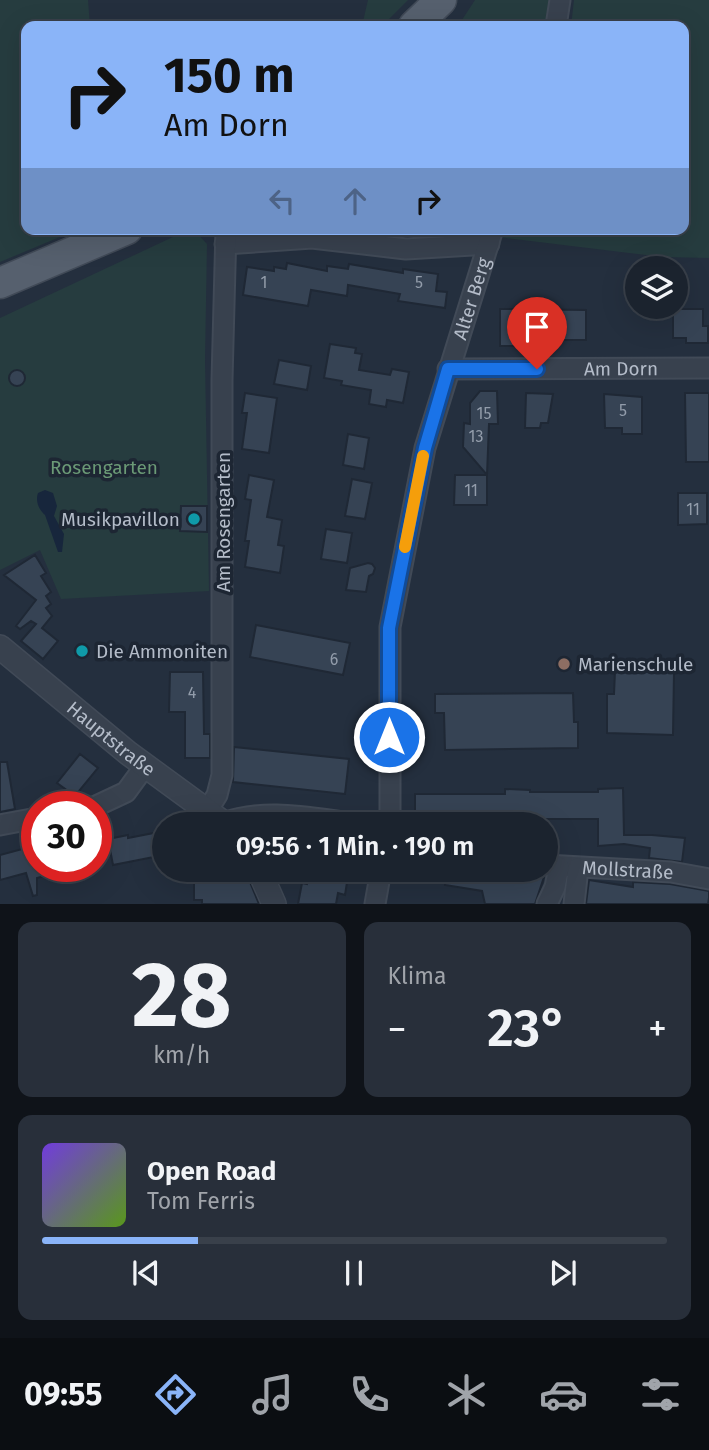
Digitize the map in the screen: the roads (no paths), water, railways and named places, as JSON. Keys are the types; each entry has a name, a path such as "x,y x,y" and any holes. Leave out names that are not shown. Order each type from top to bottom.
{"main road":[{"path":"419,21 441,0"},
{"path":"0,283 113,235"}],"street":[{"path":"557,21 560,0"},
{"path":"225,237 312,238 406,249 491,237"},
{"name":"Am Rosengarten","path":"218,812 217,794 222,775 222,380 225,237"},
{"name":"Alter Berg","path":"390,812 389,628 425,448 491,237"},
{"name":"Am Dorn","path":"448,369 709,368"},
{"name":"Hauptstraße","path":"0,647 145,765 209,812"},
{"path":"112,799 126,792 145,765"},
{"path":"0,825 21,821"},
{"path":"547,904 561,867"},
{"path":"561,867 573,904"},
{"name":"Mollstraße","path":"561,867 671,872 709,879"},
{"path":"264,882 274,904"},
{"path":"374,904 379,882"}],"water":[{"path":"45,490 53,493 57,506 54,516 64,534 62,552 58,552 45,515 38,505 38,493"}],"place":[{"name":"Musikpavillon","path":"194,519"},
{"name":"Die Ammoniten","path":"82,651"},
{"name":"Marienschule","path":"564,664"}],"park label":[{"name":"Rosengarten","path":"104,467"}]}
